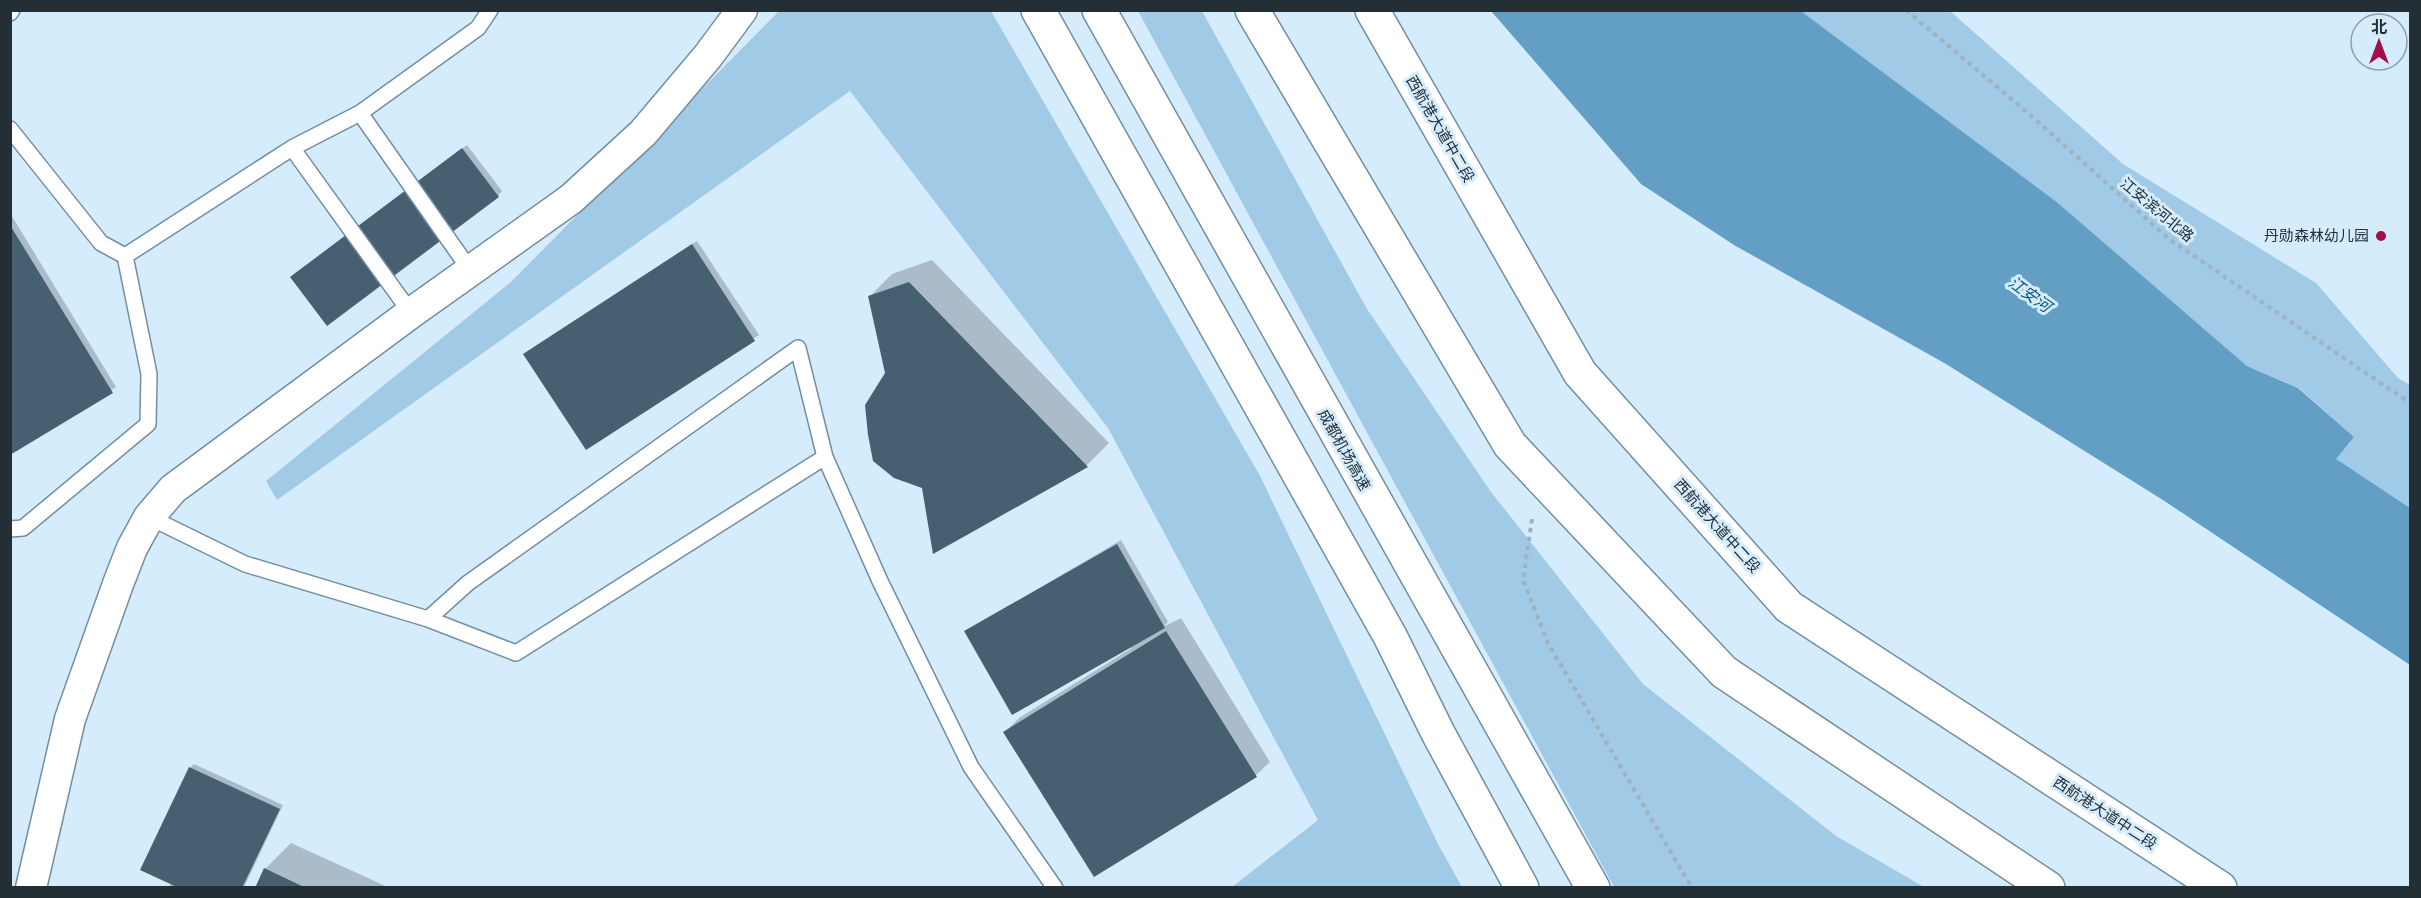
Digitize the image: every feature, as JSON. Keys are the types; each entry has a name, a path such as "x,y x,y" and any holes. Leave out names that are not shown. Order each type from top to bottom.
{"main road":[{"path":"1038,10 1390,636 1438,733 1522,888"},
{"name":"成都机场高速","path":"1098,10 1593,888"},
{"path":"1252,10 1510,446 1725,672 2048,888"},
{"name":"西航港大道中二段","path":"1372,10 1580,373 1789,608 2221,886"}],"street":[{"path":"31,888 70,719 121,575 149,517 172,489 470,270 571,199 643,133 708,56 742,10"}],"lane":[{"path":"125,256 292,148 360,113 478,28 490,10"},
{"path":"360,113 470,270"},
{"path":"10,129 101,243 125,256"},
{"path":"292,148 411,313"},
{"path":"10,529 23,528 148,424 149,374 125,256"},
{"path":"428,619 468,583 798,348 825,457 880,581 971,767 1055,888"},
{"path":"149,517 245,564 428,619 516,652 825,457"}],"path":[{"name":"江安滨河北路","path":"1906,10 2036,120 2169,239 2410,403"},
{"path":"1539,476 1522,580 1548,643 1692,888"}],"shaded area":[{"path":"779,11 991,11 1259,474 1438,844 1462,887 1232,887 1318,820 1108,428 850,91 277,500 266,481 511,282"},
{"path":"1138,11 1202,11 1367,309 1491,492 1643,684 1836,836 1924,887 1614,887"},
{"path":"1801,11 1950,11 2123,164 2316,283 2398,378 2410,385 2410,508 2335,459 2354,437 2299,388 2247,366 2058,203"}],"water":[{"name":"江安河","path":"1491,11 1801,11 2058,203 2247,366 2298,388 2354,437 2336,459 2410,508 2410,665 2166,502 1946,364 1734,245 1641,184"}],"building":[{"path":"462,148 499,197 327,326 290,277"},
{"path":"10,225 113,393 10,455"},
{"path":"692,244 755,341 586,450 523,354"},
{"path":"909,282 1088,467 933,554 922,488 894,478 873,461 865,405 885,373 868,296"},
{"path":"1117,544 1165,628 1012,715 964,631"},
{"path":"1166,631 1257,777 1094,877 1003,732"},
{"path":"189,767 280,809 242,888 179,888 140,870"},
{"path":"264,868 306,888 255,888"}],"place":[{"name":"丹勋森林幼儿园","path":"2381,236"}]}
